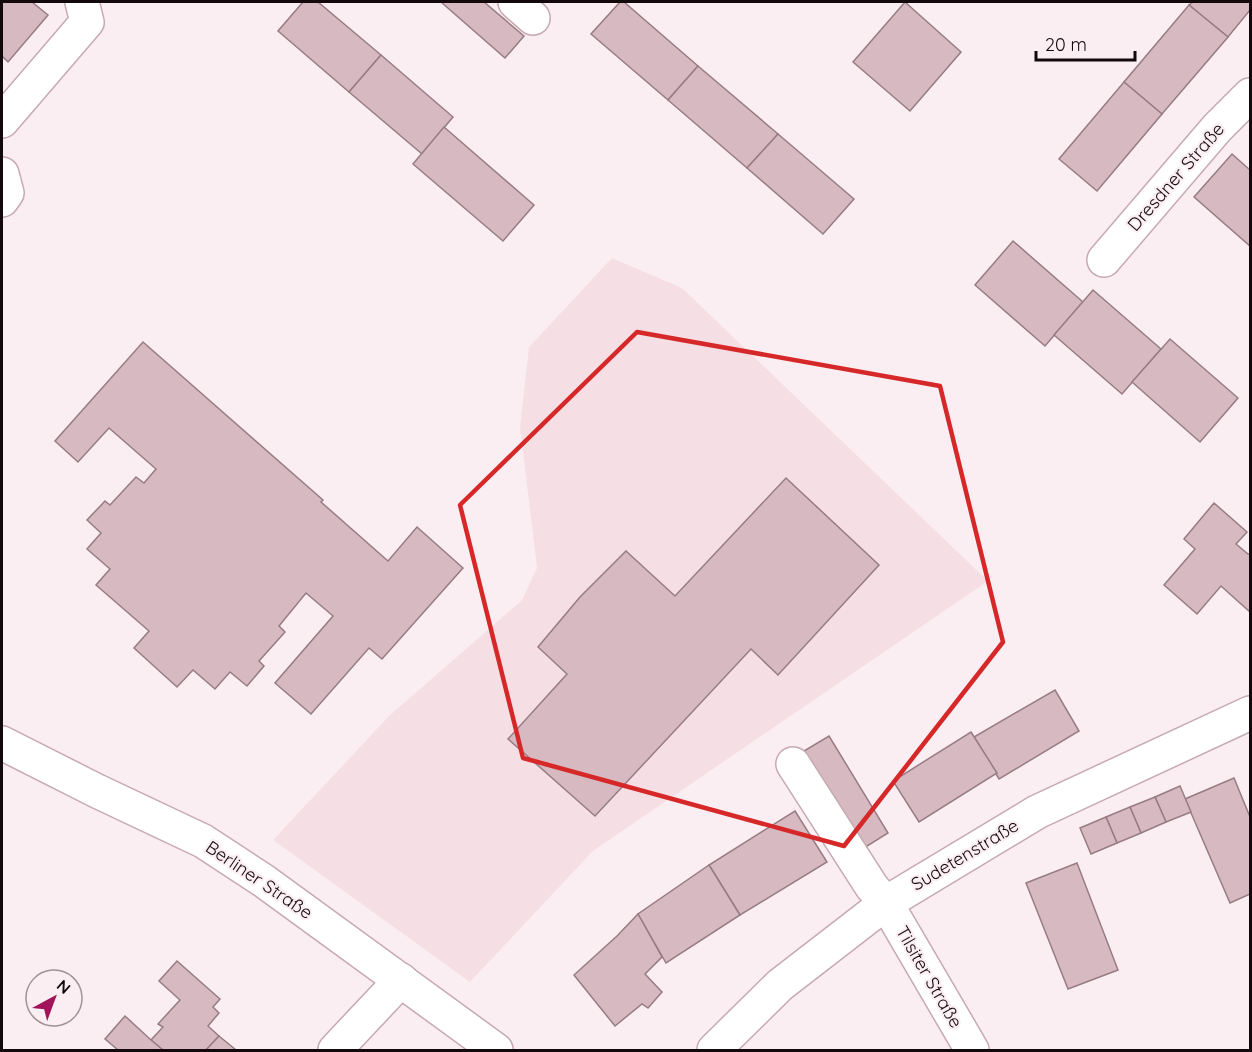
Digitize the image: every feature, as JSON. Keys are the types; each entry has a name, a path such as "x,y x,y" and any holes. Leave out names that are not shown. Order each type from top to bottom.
{"street":[{"path":"2,121 87,22 82,2"},
{"name":"Dresdner Straße","path":"1104,260 1217,128 1251,95"},
{"path":"2,174 7,193 2,200"},
{"name":"Sudetenstraße","path":"714,1050 780,985 886,903 1037,812 1251,713"},
{"name":"Berliner Straße","path":"2,743 203,841 264,881 496,1050"},
{"name":"Tilsiter Straße","path":"793,764 872,887 886,903 972,1050"},
{"path":"335,1050 400,980"}],"highlighted area":[{"path":"637,332 940,386 1003,642 844,846 523,758 460,505"}],"shaded area":[{"path":"612,258 682,288 988,581 593,851 470,982 273,840 389,716 522,600 537,568 520,427 529,347"}],"building":[{"path":"2,2 32,2 48,15 8,62 3,57 2,59"},
{"path":"303,2 318,2 381,55 349,92 278,31"},
{"path":"441,2 484,2 524,36 505,58"},
{"path":"620,2 624,2 698,66 668,100 591,34"},
{"path":"905,2 961,52 910,111 853,62"},
{"path":"1193,2 1250,2 1250,10 1228,37 1189,5"},
{"path":"1189,5 1228,37 1162,114 1124,82"},
{"path":"381,55 453,117 422,154 349,92"},
{"path":"698,66 778,134 747,168 668,100"},
{"path":"1124,82 1162,114 1097,191 1059,159"},
{"path":"444,127 534,205 503,241 413,164"},
{"path":"778,134 854,199 823,234 747,168"},
{"path":"1232,154 1250,170 1250,246 1194,197"},
{"path":"1013,241 1083,302 1045,346 975,285"},
{"path":"1093,290 1161,349 1122,394 1054,335"},
{"path":"1170,339 1238,398 1200,442 1132,382"},
{"path":"143,342 323,500 321,502 388,561 417,527 463,568 382,659 369,648 311,714 275,683 333,616 306,593 279,626 285,632 259,661 264,666 247,686 230,672 215,689 193,670 177,687 134,648 149,631 96,585 110,569 87,549 101,533 87,520 105,501 110,505 136,477 144,483 156,469 109,428 78,462 55,441"},
{"path":"786,478 879,565 778,675 751,649 595,816 508,739 567,674 538,647 580,597 626,551 675,596"},
{"path":"1214,503 1247,532 1236,544 1250,554 1250,612 1221,586 1197,614 1164,585 1195,549 1184,539"},
{"path":"1055,690 1079,731 999,779 974,737"},
{"path":"971,732 997,773 919,822 893,781"},
{"path":"829,736 888,833 864,848 804,751"},
{"path":"1234,778 1250,817 1250,894 1230,903 1185,799"},
{"path":"1180,786 1191,812 1166,822 1155,797"},
{"path":"1155,797 1166,822 1141,833 1130,807"},
{"path":"1130,807 1141,833 1117,843 1106,817"},
{"path":"795,811 827,862 740,915 709,865"},
{"path":"1106,817 1117,843 1091,854 1080,828"},
{"path":"1077,863 1118,970 1068,989 1026,883"},
{"path":"709,865 740,915 666,963 638,914"},
{"path":"638,914 662,957 645,974 662,992 648,1008 642,1004 615,1026 574,975"},
{"path":"177,961 220,999 213,1007 219,1013 208,1026 219,1036 206,1050 163,1050 151,1040 163,1027 158,1024 180,1000 159,981"},
{"path":"125,1016 163,1050 118,1050 105,1039"},
{"path":"219,1036 236,1050 206,1050"}]}
